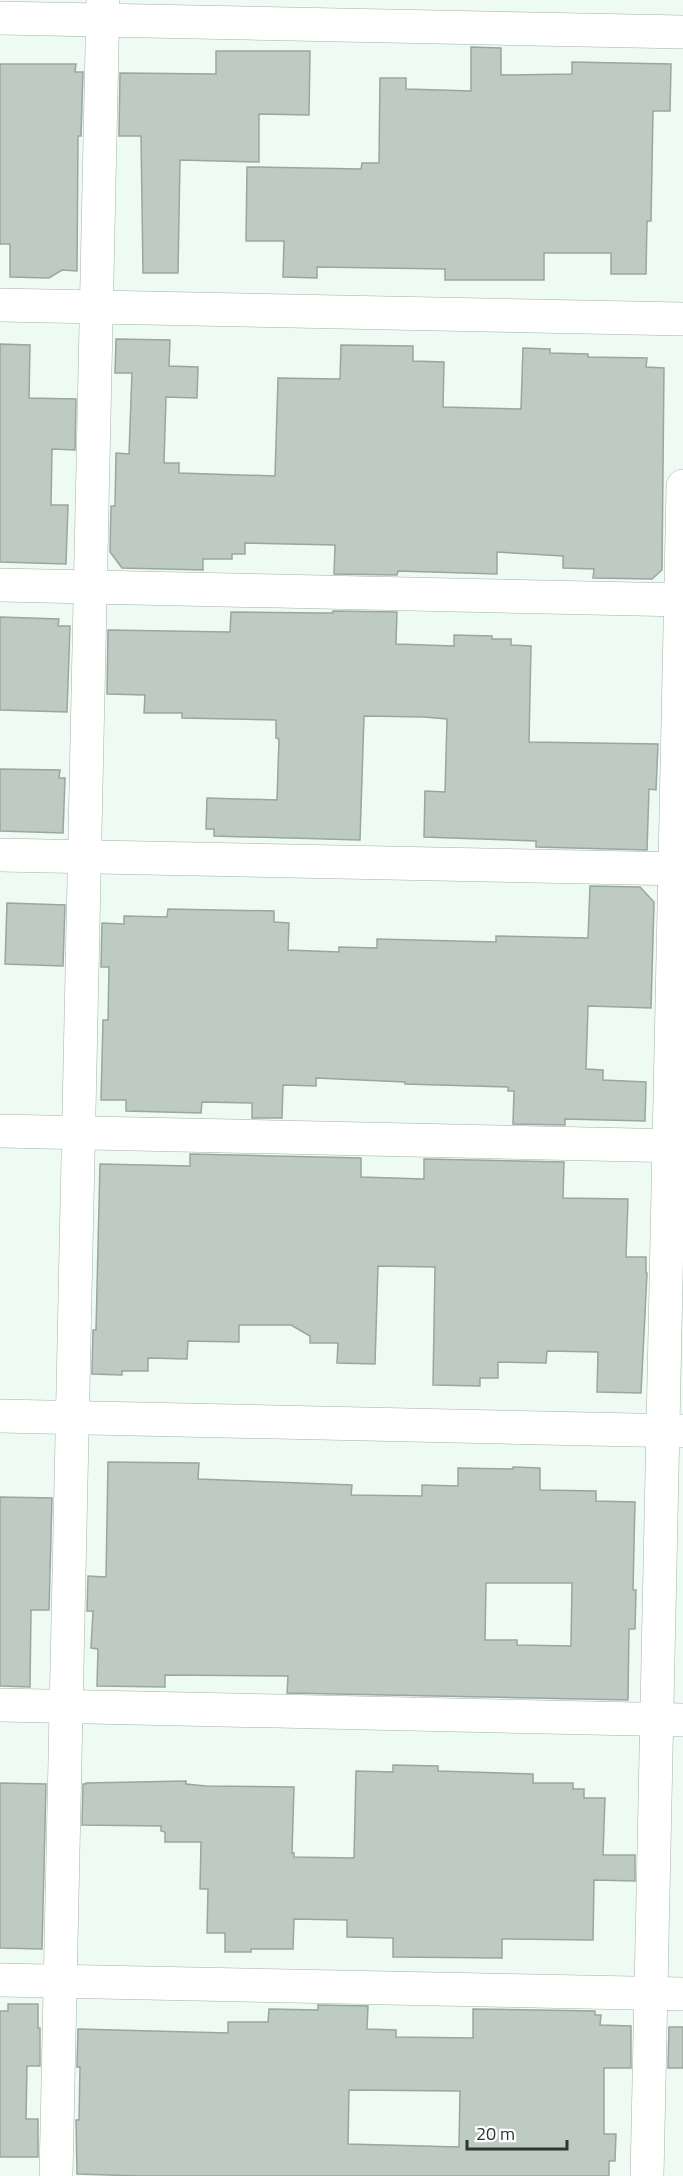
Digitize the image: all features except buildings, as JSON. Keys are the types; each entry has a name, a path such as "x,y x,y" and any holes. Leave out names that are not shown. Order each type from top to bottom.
{"street":[{"path":"56,2176 103,10"},
{"path":"0,18 103,10 683,32"},
{"path":"0,305 683,319"},
{"path":"646,2176 650,1993 670,1720 683,486"},
{"path":"0,585 682,599"},
{"path":"0,855 679,869"},
{"path":"0,1131 676,1146"},
{"path":"0,1416 673,1431"},
{"path":"0,1705 670,1720"},
{"path":"0,1980 683,1994"}]}
